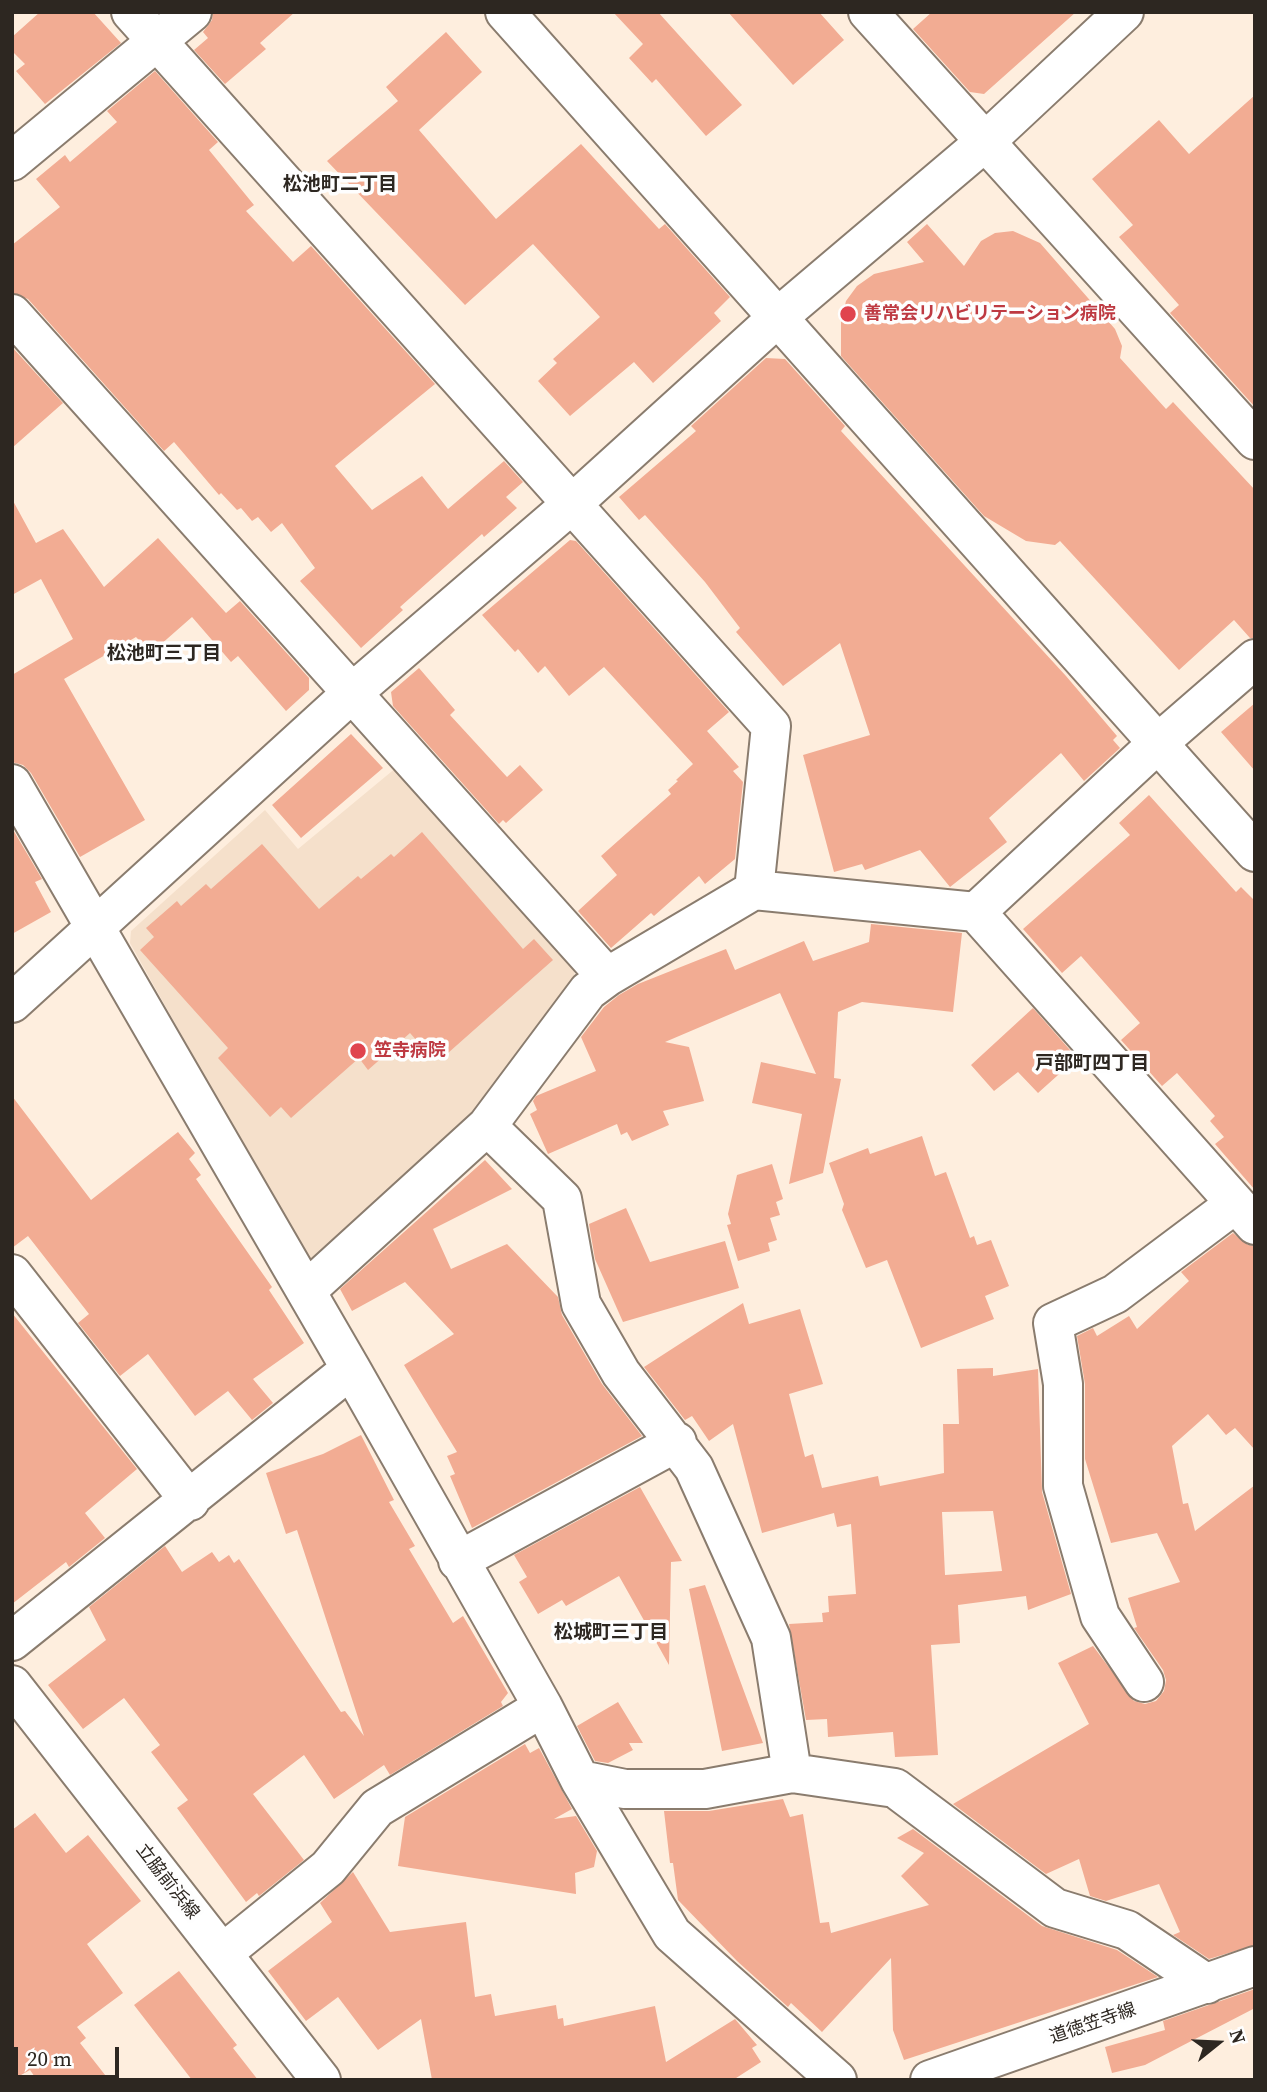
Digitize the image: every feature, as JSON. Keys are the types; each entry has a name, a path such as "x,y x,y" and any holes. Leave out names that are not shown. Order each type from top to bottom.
{"street":[{"path":"131,12 573,503 665,611 771,726 754,890"},
{"path":"12,161 192,12"},
{"path":"505,12 1255,852"},
{"path":"868,12 1255,440"},
{"path":"12,1003 352,693 573,503 777,318 986,141 1124,12"},
{"path":"12,314 607,977"},
{"path":"976,912 1157,744 1255,659"},
{"path":"12,784 351,1369 543,1707 580,1780 672,1934 837,2080"},
{"path":"306,1291 487,1126 589,991 607,977 754,890 976,912 1245,1215 1115,1294 1053,1323 1063,1384 1063,1486 1100,1616 1144,1682"},
{"path":"487,1126 562,1199 581,1304 621,1373 677,1442 694,1468 771,1638 792,1773"},
{"path":"12,1275 190,1501"},
{"path":"12,1641 190,1501 351,1369"},
{"path":"458,1560 677,1442"},
{"name":"立脇前浜線","path":"17,1702 223,1953 321,2080"},
{"path":"223,1953 328,1868 377,1808 543,1707"},
{"path":"580,1780 625,1789 705,1789 792,1773 895,1788 1055,1908 1127,1930 1207,1984"},
{"name":"道徳笠寺線","path":"930,2080 1255,1966"}],"shaded area":[{"name":"笠寺病院","path":"397,767 574,969 575,981 474,1121 325,1260 307,1259 130,943 131,931 265,810 298,849"}],"building":[{"path":"40,12 93,12 121,43 45,104 16,71 25,64 12,51 12,37"},
{"path":"213,12 295,12 260,43 266,49 225,84 194,50 208,38 203,32 212,20"},
{"path":"613,12 658,12 742,105 706,136 656,79 652,83 629,58 643,44"},
{"path":"728,12 819,12 844,40 793,85"},
{"path":"932,12 1076,12 984,94 970,92 913,29"},
{"path":"446,32 482,72 419,130 496,219 581,144 659,229 665,224 730,297 714,313 721,321 653,383 634,362 570,416 538,381 557,363 553,359 600,317 533,244 465,305 327,161 398,101 386,87"},
{"path":"155,71 218,142 209,150 254,205 246,211 293,262 311,246 435,384 335,466 372,510 422,476 448,509 504,461 523,482 506,497 517,508 484,537 482,534 400,607 403,610 361,648 300,581 315,568 282,523 271,532 258,517 252,521 241,508 237,510 221,493 219,495 174,442 164,451 28,299 12,293 12,245 60,207 36,179 65,155 70,162 117,122 107,111"},
{"path":"1255,95 1255,407 1170,313 1179,305 1119,237 1133,225 1092,179 1159,120 1189,154"},
{"path":"927,224 964,266 981,241 995,233 1013,231 1040,243 1115,329 1122,346 1120,358 1166,409 1173,402 1255,490 1255,638 1250,638 1234,620 1179,670 1060,541 1055,545 1026,541 984,516 841,356 841,321 846,301 857,286 874,274 924,262 907,242"},
{"path":"12,347 63,403 12,448"},
{"path":"766,358 785,359 845,426 841,431 1066,676 1117,736 1113,740 1120,748 1084,781 1061,753 989,818 1007,842 950,887 920,850 865,870 862,864 834,872 803,755 870,735 840,643 783,686 736,632 740,628 705,582 645,515 639,520 619,497 696,431 691,426"},
{"path":"12,499 36,543 63,529 104,587 158,538 226,613 240,601 309,678 309,690 286,711 238,656 231,662 192,617 151,653 136,637 64,679 145,820 80,857 31,773 23,765 12,762 12,675 73,639 41,579 12,595"},
{"path":"570,540 576,541 729,712 707,731 739,767 733,771 743,782 735,859 705,884 699,876 654,916 651,913 611,948 578,911 617,875 601,856 671,794 668,790 693,764 604,667 569,696 545,666 538,673 518,649 515,652 482,615"},
{"path":"419,668 455,710 450,715 507,777 520,765 543,790 506,823 503,820 499,824 393,706 391,692"},
{"path":"1255,703 1255,771 1221,732"},
{"path":"351,734 383,768 301,838 272,805"},
{"path":"1149,795 1236,892 1241,887 1255,901 1255,1190 1215,1144 1224,1137 1210,1121 1215,1116 1177,1073 1162,1086 1121,1040 1140,1023 1081,956 1062,973 1023,929 1130,835 1119,823"},
{"path":"12,828 42,879 35,882 51,912 12,934"},
{"name":"笠寺病院","path":"422,832 523,949 534,939 553,960 448,1053 444,1048 432,1058 410,1033 368,1070 359,1058 291,1118 281,1107 270,1117 218,1058 228,1048 140,950 154,937 146,928 177,901 181,906 206,884 211,889 262,844 319,909 358,876 361,879 391,854 394,857"},
{"path":"871,924 962,933 953,1012 862,1002 838,1012 834,1078 841,1079 823,1173 789,1184 802,1114 752,1103 761,1062 816,1074 780,993 665,1042 689,1047 704,1101 663,1111 669,1125 632,1141 627,1132 621,1135 617,1124 548,1154 530,1114 537,1110 533,1101 536,1096 596,1071 581,1037 604,1007 619,995 638,984 726,949 735,970 804,941 813,961 869,942"},
{"path":"1033,1008 1077,1058 1038,1093 1018,1072 994,1091 971,1065"},
{"path":"12,1096 91,1200 178,1132 195,1153 189,1159 201,1175 196,1179 272,1287 269,1290 304,1343 253,1379 273,1403 252,1420 228,1391 195,1416 148,1354 120,1376 78,1323 89,1314 28,1236 12,1248"},
{"path":"922,1136 935,1176 946,1172 970,1238 974,1236 977,1245 991,1240 1009,1286 985,1296 994,1319 921,1348 887,1260 866,1268 842,1210 844,1204 829,1163 868,1148 870,1154"},
{"path":"485,1160 512,1189 433,1229 451,1269 507,1244 558,1297 562,1315 602,1384 642,1436 472,1528 450,1476 455,1474 447,1456 457,1452 404,1365 454,1334 405,1282 352,1311 340,1289"},
{"path":"772,1164 783,1199 776,1202 780,1215 770,1218 777,1240 768,1243 770,1251 738,1261 727,1225 731,1224 728,1214 737,1175"},
{"path":"626,1208 650,1262 725,1241 739,1288 623,1322 595,1259 589,1224"},
{"path":"1233,1233 1248,1245 1255,1246 1255,1450 1235,1428 1226,1435 1208,1414 1172,1446 1183,1504 1188,1503 1195,1531 1255,1485 1255,1945 1209,1959 1173,1935 1180,1932 1159,1884 1106,1901 1090,1896 1079,1859 1046,1874 953,1804 1089,1724 1058,1663 1093,1646 1134,1701 1145,1704 1156,1701 1164,1691 1166,1680 1163,1670 1134,1628 1137,1627 1128,1598 1180,1582 1157,1533 1111,1543 1085,1459 1085,1384 1077,1336 1093,1328 1097,1336 1129,1316 1137,1329 1189,1281 1181,1272"},
{"path":"743,1303 749,1324 800,1309 823,1384 789,1394 805,1457 813,1454 822,1488 878,1476 880,1486 944,1473 943,1424 959,1424 957,1369 993,1368 993,1376 1038,1369 1042,1492 1071,1594 1028,1610 1026,1596 958,1605 960,1643 931,1645 938,1755 895,1757 893,1732 828,1737 827,1719 806,1720 789,1624 823,1622 822,1613 829,1612 828,1596 856,1594 851,1524 837,1527 834,1513 762,1533 733,1424 709,1441 692,1416 685,1420 644,1367","holes":["993,1511 1002,1571 945,1575 942,1512"]},
{"path":"12,1313 137,1469 85,1513 105,1538 69,1567 66,1562 12,1604"},
{"path":"361,1435 394,1500 389,1502 415,1546 409,1549 453,1623 463,1616 508,1693 501,1702 503,1706 390,1775 384,1765 334,1799 304,1755 253,1794 304,1860 259,1896 257,1893 246,1902 177,1808 188,1800 151,1752 160,1745 124,1698 83,1729 48,1685 106,1640 89,1607 165,1546 182,1572 212,1552 219,1562 229,1555 234,1563 239,1559 341,1712 345,1711 364,1736 297,1530 286,1534 266,1473 323,1454"},
{"path":"640,1487 682,1561 671,1562 669,1665 619,1576 566,1606 562,1600 538,1614 519,1582 527,1577 514,1555"},
{"path":"705,1585 763,1743 722,1751 689,1589"},
{"path":"618,1702 643,1743 629,1743 633,1750 608,1763 595,1761 577,1726"},
{"path":"525,1744 530,1753 539,1748 572,1809 554,1819 576,1816 597,1851 594,1867 575,1873 576,1894 398,1866 405,1817"},
{"path":"783,1799 790,1817 803,1814 820,1923 829,1922 831,1933 929,1905 901,1876 924,1853 897,1838 913,1829 1042,1926 1117,1950 1158,1977 904,2060 893,2030 891,1958 822,2032 791,2003 788,2007 737,1961 678,1900 673,1863 670,1863 664,1811 709,1811"},
{"path":"35,1813 66,1853 88,1835 141,1901 87,1944 123,1993 77,2027 86,2038 80,2043 109,2080 37,2080 30,2070 12,2080 12,1830"},
{"path":"353,1872 390,1932 466,1922 475,1997 491,1994 495,2016 556,2005 558,2019 563,2018 564,2026 655,2006 666,2062 735,2019 757,2045 752,2048 761,2062 733,2080 432,2080 421,2019 378,2050 338,1997 306,2021 268,1971 332,1922 320,1903"},
{"path":"179,1971 237,2045 233,2048 258,2080 192,2080 134,2005"},
{"path":"1255,1989 1255,2008 1145,2065 1112,2073 1105,2047 1165,2030 1163,2021"}],"place":[{"name":"善常会リハビリテーション病院","path":"848,314"},
{"name":"笠寺病院","path":"358,1051"}],"district":[{"name":"松池町二丁目","path":"340,185"},
{"name":"松池町三丁目","path":"164,654"},
{"name":"戸部町四丁目","path":"1092,1064"},
{"name":"松城町三丁目","path":"611,1633"}]}
